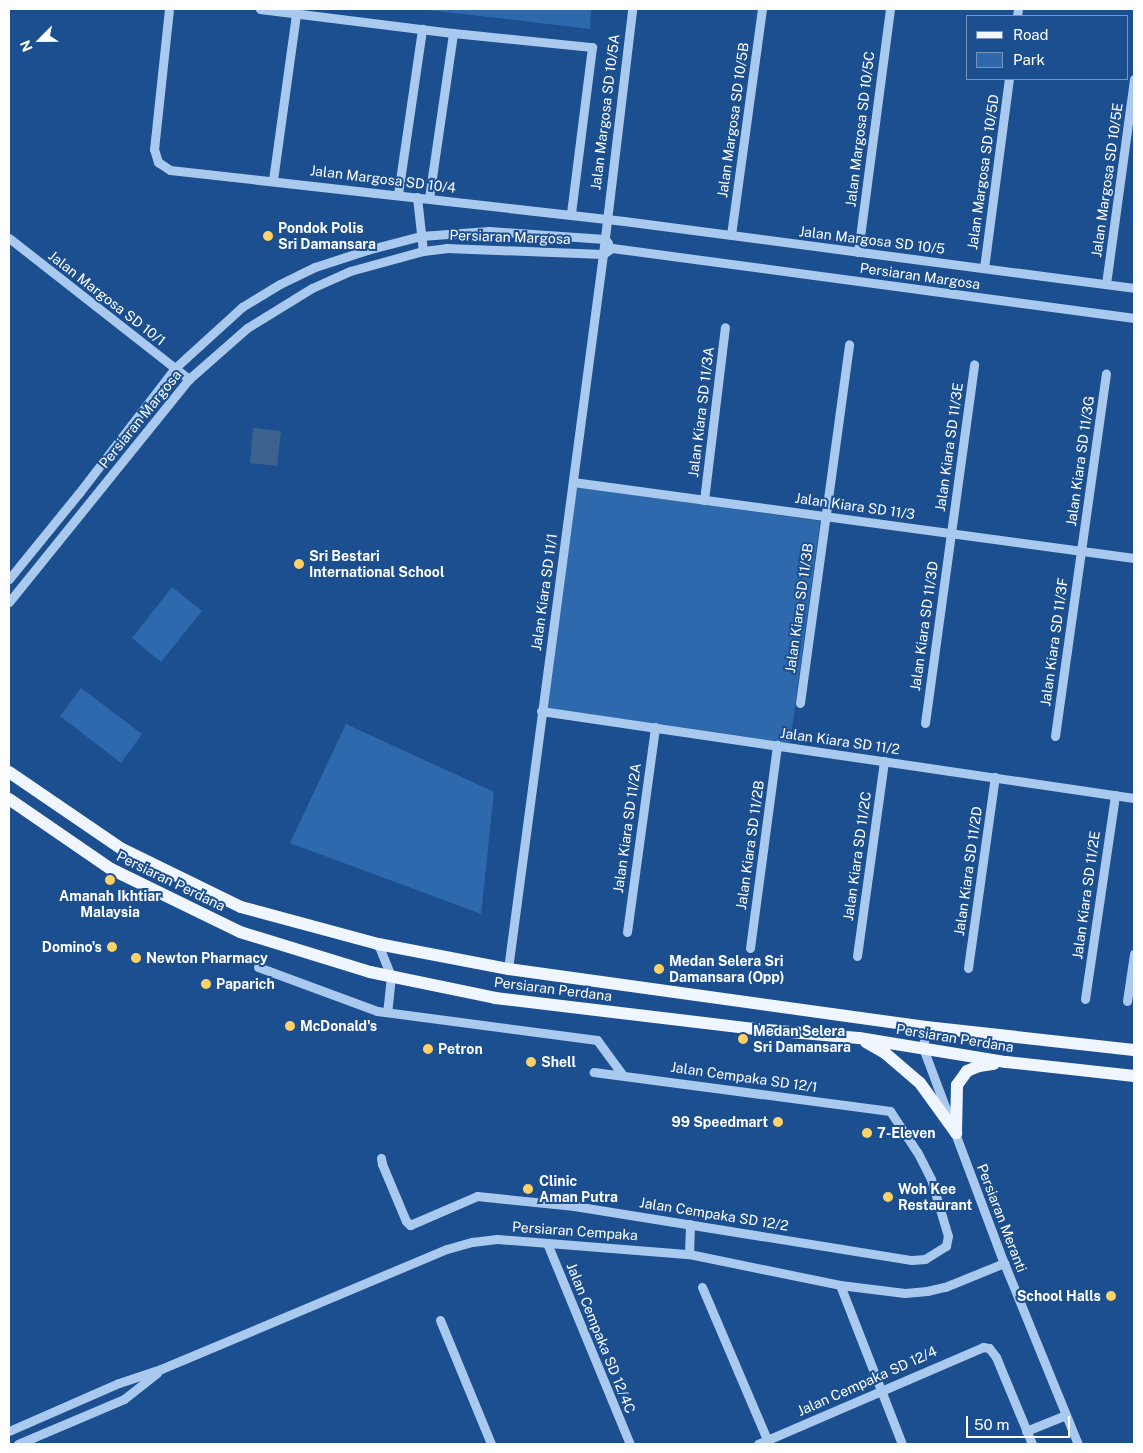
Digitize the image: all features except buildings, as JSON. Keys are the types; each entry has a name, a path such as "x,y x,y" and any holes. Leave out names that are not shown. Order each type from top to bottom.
{"main road":[{"name":"Persiaran Perdana","path":"9,772 122,849 241,907 378,944 508,969 926,1026 1134,1050"},
{"name":"Persiaran Perdana","path":"9,799 110,869 240,932 370,972 495,998 746,1028 859,1038 1006,1062 1134,1076"},
{"path":"859,1038 885,1053 920,1083 956,1133"},
{"path":"956,1133 955,1101 957,1085 967,1072 979,1066 1006,1062"}],"street":[{"name":"Jalan Margosa SD 10/4","path":"169,9 154,149 158,162 170,170 398,194 606,219"},
{"path":"260,9 453,33 592,47 571,214"},
{"name":"Jalan Margosa SD 10/5A","path":"606,219 632,9"},
{"name":"Jalan Margosa SD 10/5B","path":"731,235 762,9"},
{"name":"Jalan Margosa SD 10/5C","path":"858,252 890,9"},
{"path":"273,180 296,14"},
{"path":"398,194 422,29"},
{"path":"429,198 453,33"},
{"name":"Jalan Margosa SD 10/5E","path":"1106,284 1134,79"},
{"name":"Jalan Margosa SD 10/5D","path":"984,268 1009,80"},
{"path":"417,197 423,251"},
{"name":"Jalan Margosa SD 10/5","path":"606,219 1134,288"},
{"name":"Jalan Kiara SD 11/1","path":"508,969 605,239 606,219"},
{"name":"Persiaran Margosa","path":"9,579 79,493 174,368 242,307 280,284 315,267 421,236 489,231 605,239"},
{"name":"Jalan Margosa SD 10/1","path":"9,238 189,379"},
{"path":"603,254 612,248 605,239"},
{"name":"Persiaran Margosa","path":"9,602 189,379 247,328 312,288 350,271 423,251 446,248 603,254"},
{"name":"Persiaran Margosa","path":"612,248 1134,318"},
{"name":"Jalan Kiara SD 11/3A","path":"704,500 725,327"},
{"name":"Jalan Kiara SD 11/3B","path":"800,703 849,344"},
{"name":"Jalan Kiara SD 11/3E","path":"950,533 974,364"},
{"name":"Jalan Kiara SD 11/3G","path":"1080,551 1106,374"},
{"name":"Jalan Kiara SD 11/3","path":"573,482 1134,558"},
{"name":"Jalan Kiara SD 11/3D","path":"926,723 950,533"},
{"name":"Jalan Kiara SD 11/3F","path":"1055,736 1080,551"},
{"name":"Jalan Kiara SD 11/2","path":"541,711 1134,798"},
{"name":"Jalan Kiara SD 11/2A","path":"627,932 655,728"},
{"name":"Jalan Kiara SD 11/2B","path":"750,948 777,745"},
{"name":"Jalan Kiara SD 11/2C","path":"857,956 884,761"},
{"name":"Jalan Kiara SD 11/2D","path":"968,968 996,777"},
{"name":"Jalan Kiara SD 11/2E","path":"1085,999 1114,795"},
{"path":"378,944 391,976 387,1012"},
{"path":"1127,1001 1134,954"},
{"path":"258,967 369,1009 597,1040 622,1074"},
{"name":"Persiaran Meranti","path":"926,1026 923,1048 1004,1263 1078,1444"},
{"name":"Jalan Cempaka SD 12/1","path":"594,1072 622,1074 890,1111 918,1152 931,1179 948,1236"},
{"name":"Jalan Cempaka SD 12/2","path":"382,1158 382,1164 395,1197 406,1221 410,1225 477,1196 574,1206 912,1260 925,1259 938,1253 946,1246 948,1236"},
{"path":"689,1254 690,1224"},
{"name":"Persiaran Cempaka","path":"161,1370 447,1249 497,1239 689,1254 840,1285 905,1293 945,1287 1004,1263"},
{"name":"Jalan Cempaka SD 12/4C","path":"547,1243 630,1444"},
{"path":"840,1285 902,1444"},
{"path":"702,1288 765,1443"},
{"path":"440,1320 491,1444"},
{"name":"Jalan Cempaka SD 12/4","path":"765,1443 880,1390 978,1348 989,1348 996,1357 1026,1431"},
{"path":"9,1431 119,1383 161,1370"},
{"path":"18,1444 124,1399 161,1370"},
{"path":"1032,1444 1026,1431 1066,1415"}],"green space":[{"path":"420,9 591,9 590,29"},
{"path":"577,487 820,521 790,743 547,708"},
{"path":"172,587 202,611 161,662 132,638"},
{"path":"81,688 142,734 121,763 60,716"},
{"path":"346,724 494,792 481,914 290,843"}],"shaded area":[{"path":"253,428 281,431 277,466 250,463"}],"place":[{"name":"Pondok Polis Sri Damansara","path":"268,236"},
{"name":"Sri Bestari International School","path":"299,564"},
{"name":"Amanah Ikhtiar Malaysia","path":"110,880"},
{"name":"Domino's","path":"112,947"},
{"name":"Newton Pharmacy","path":"136,958"},
{"name":"Medan Selera Sri Damansara (Opp)","path":"659,969"},
{"name":"Paparich","path":"206,984"},
{"name":"McDonald's","path":"290,1026"},
{"name":"Medan Selera Sri Damansara","path":"743,1039"},
{"name":"Petron","path":"428,1049"},
{"name":"Shell","path":"531,1062"},
{"name":"99 Speedmart","path":"778,1122"},
{"name":"7-Eleven","path":"867,1133"},
{"name":"Clinic Aman Putra","path":"528,1189"},
{"name":"Woh Kee Restaurant","path":"888,1197"},
{"name":"School Halls","path":"1111,1296"}]}
